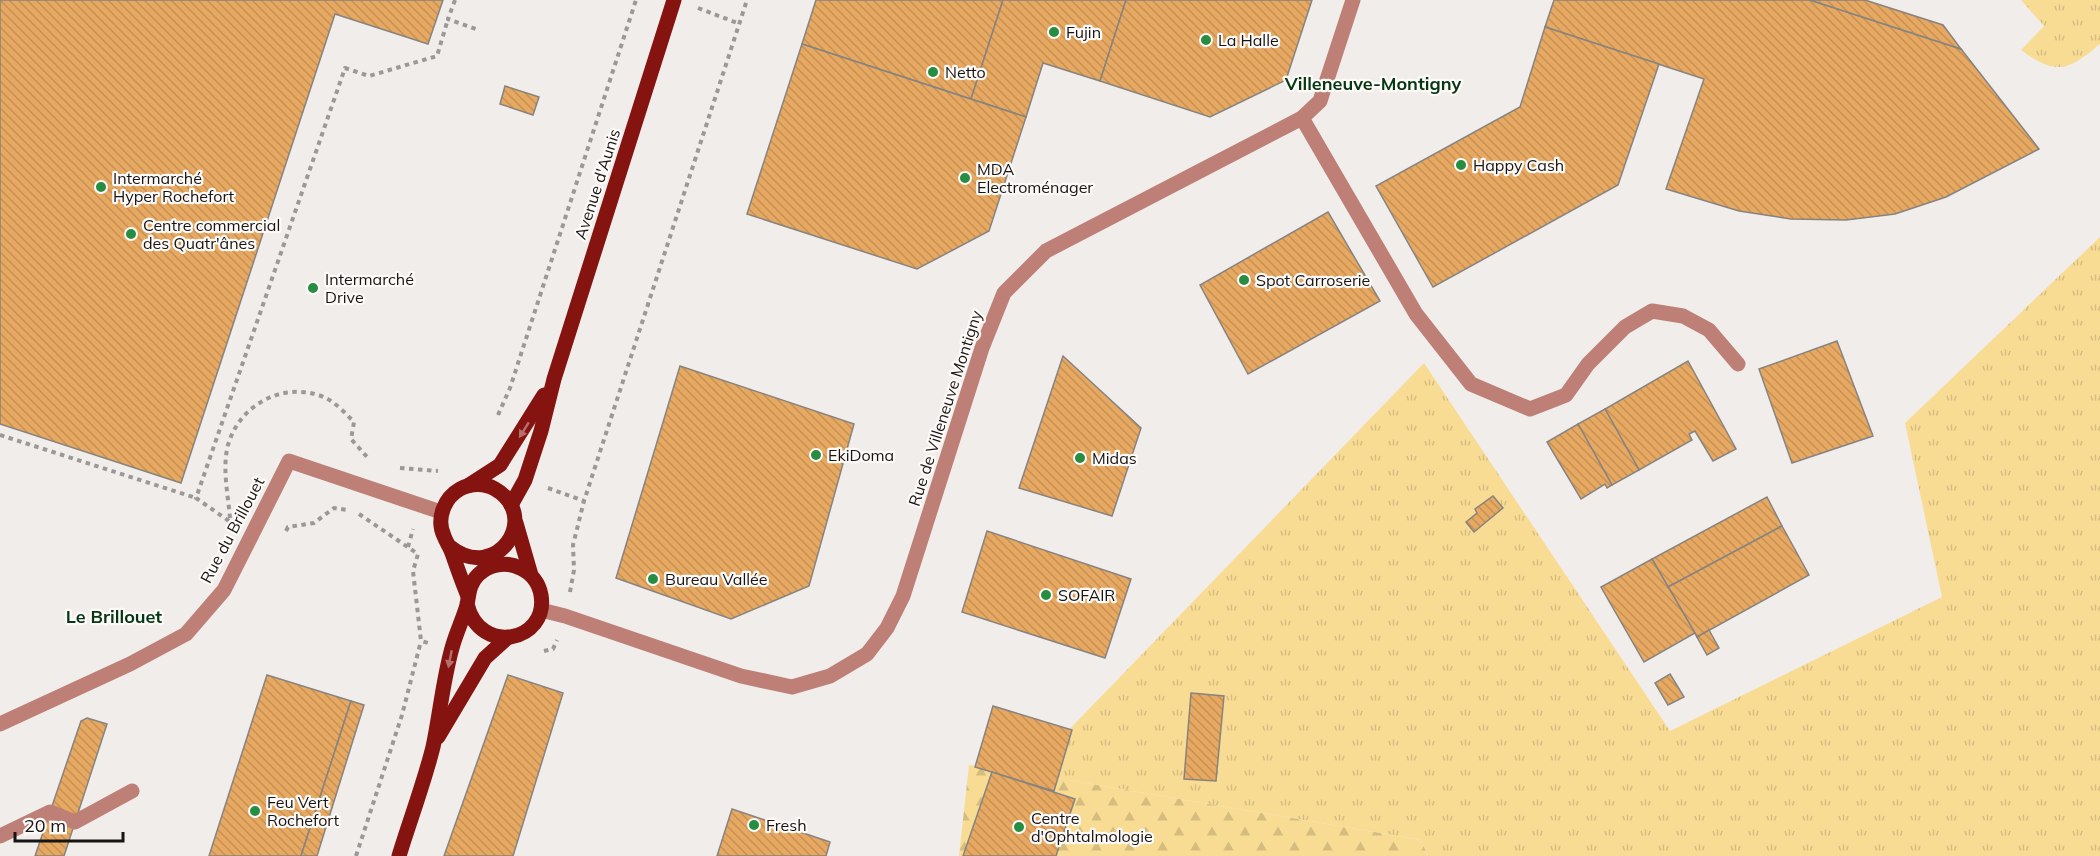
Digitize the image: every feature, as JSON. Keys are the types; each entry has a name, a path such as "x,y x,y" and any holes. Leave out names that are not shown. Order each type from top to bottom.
{"main road":[{"name":"Avenue d'Aunis","path":"449,546 469,558 481,559 502,550 510,541 514,530 513,512 541,430 554,379 681,2"},
{"name":"Avenue d'Aunis","path":"441,512 452,495 500,465 525,429 554,379"},
{"path":"441,512 440,524 443,536 449,546 470,615 476,625 495,637 518,636 536,620 541,610 538,585 531,575 513,512 504,495 481,484 468,485"},
{"path":"399,856 432,747 452,648 471,585 487,568 498,564 510,564 531,575"},
{"path":"432,747 485,658 507,638"}],"street":[{"name":"Rue de Villeneuve Montigny","path":"541,610 565,616 741,676 792,687 830,676 867,654 887,628 903,596 982,348 1004,293 1046,251 1302,118 1320,101 1353,0"},
{"path":"1302,118 1416,314 1471,384 1530,409 1566,395 1588,364 1625,327 1652,311 1683,316 1709,330 1738,364"},
{"name":"Rue du Brillouet","path":"0,724 130,664 186,634 224,590 289,461 441,512"},
{"path":"0,836 50,812 75,822 132,791"}],"path":[{"path":"196,498 345,68 369,76 437,56 455,0"},
{"path":"497,417 510,388 636,0"},
{"path":"584,501 747,0"},
{"path":"681,2 740,24"},
{"path":"448,19 476,29"},
{"path":"0,435 196,498 230,521"},
{"path":"356,856 402,715 421,641"}],"green space":[{"path":"2021,0 2100,0 2100,44 2079,60 2062,67 2053,67 2033,58 2021,50 2044,26"},
{"path":"2100,237 2100,856 1428,856 1421,840 1027,773 1424,363 1670,731 1942,597 1905,423"},
{"path":"969,765 1421,840 1428,856 959,856"}],"building":[{"name":"Centre commercial des Quatr'ânes","path":"0,0 443,0 428,44 335,14 181,483 0,424"},
{"name":"Netto","path":"816,0 1003,0 971,99 802,44"},
{"name":"Fujin","path":"1003,0 1126,0 1100,81 1043,63 1026,117 971,99"},
{"name":"La Halle","path":"1126,0 1312,0 1286,80 1210,117 1100,81"},
{"path":"1554,0 1810,0 1961,49 2039,149 1946,197 1895,214 1846,220 1791,219 1739,211 1666,189 1704,79 1545,27"},
{"path":"1810,0 1865,0 1943,25 1961,49"},
{"path":"1545,27 1659,64 1618,185 1433,287 1376,186 1520,107"},
{"path":"802,44 1026,117 989,231 917,269 747,214"},
{"path":"505,86 539,97 533,115 500,104"},
{"path":"1328,212 1380,301 1248,374 1200,285"},
{"path":"1837,341 1873,436 1792,463 1759,369"},
{"name":"Midas","path":"1063,356 1141,428 1112,516 1019,488"},
{"path":"1688,361 1736,449 1713,461 1695,431 1689,434 1692,440 1639,470 1605,409"},
{"path":"680,366 854,424 809,586 731,619 616,578"},
{"path":"1605,409 1639,470 1612,485 1578,424"},
{"path":"1578,424 1612,485 1607,488 1605,484 1581,499 1547,442"},
{"path":"1493,496 1503,508 1474,532 1466,522 1477,513 1475,509"},
{"path":"1767,497 1782,526 1668,587 1652,559"},
{"path":"1782,526 1809,575 1697,637 1668,587"},
{"name":"SOFAIR","path":"987,531 1131,579 1105,658 962,612"},
{"path":"1652,559 1695,633 1644,662 1601,587"},
{"path":"1709,630 1719,648 1707,655 1697,637"},
{"path":"1670,674 1684,697 1668,705 1655,683"},
{"path":"267,675 351,701 301,856 209,856"},
{"path":"508,675 563,693 513,856 444,856"},
{"path":"1191,693 1224,696 1216,781 1184,779"},
{"path":"351,701 364,705 317,856 301,856"},
{"path":"993,706 1072,730 1054,791 975,767"},
{"path":"87,718 107,724 64,856 35,856 81,721"},
{"name":"Centre d'Ophtalmologie","path":"992,772 1075,799 1056,856 963,856"},
{"name":"Fresh","path":"732,809 830,842 826,856 717,856"}],"place":[{"name":"Fujin","path":"1054,32"},
{"name":"La Halle","path":"1206,40"},
{"name":"Netto","path":"933,72"},
{"name":"Happy Cash","path":"1461,165"},
{"name":"MDA Electroménager","path":"965,178"},
{"name":"Intermarché Hyper Rochefort","path":"101,187"},
{"name":"Centre commercial des Quatr'ânes","path":"131,234"},
{"name":"Spot Carroserie","path":"1244,280"},
{"name":"Intermarché Drive","path":"313,288"},
{"name":"EkiDoma","path":"816,455"},
{"name":"Midas","path":"1080,458"},
{"name":"Bureau Vallée","path":"653,579"},
{"name":"SOFAIR","path":"1046,595"},
{"name":"Feu Vert Rochefort","path":"255,811"},
{"name":"Fresh","path":"754,825"},
{"name":"Centre d'Ophtalmologie","path":"1019,827"}],"district":[{"name":"Villeneuve-Montigny","path":"1373,84"},
{"name":"Le Brillouet","path":"114,617"}]}
